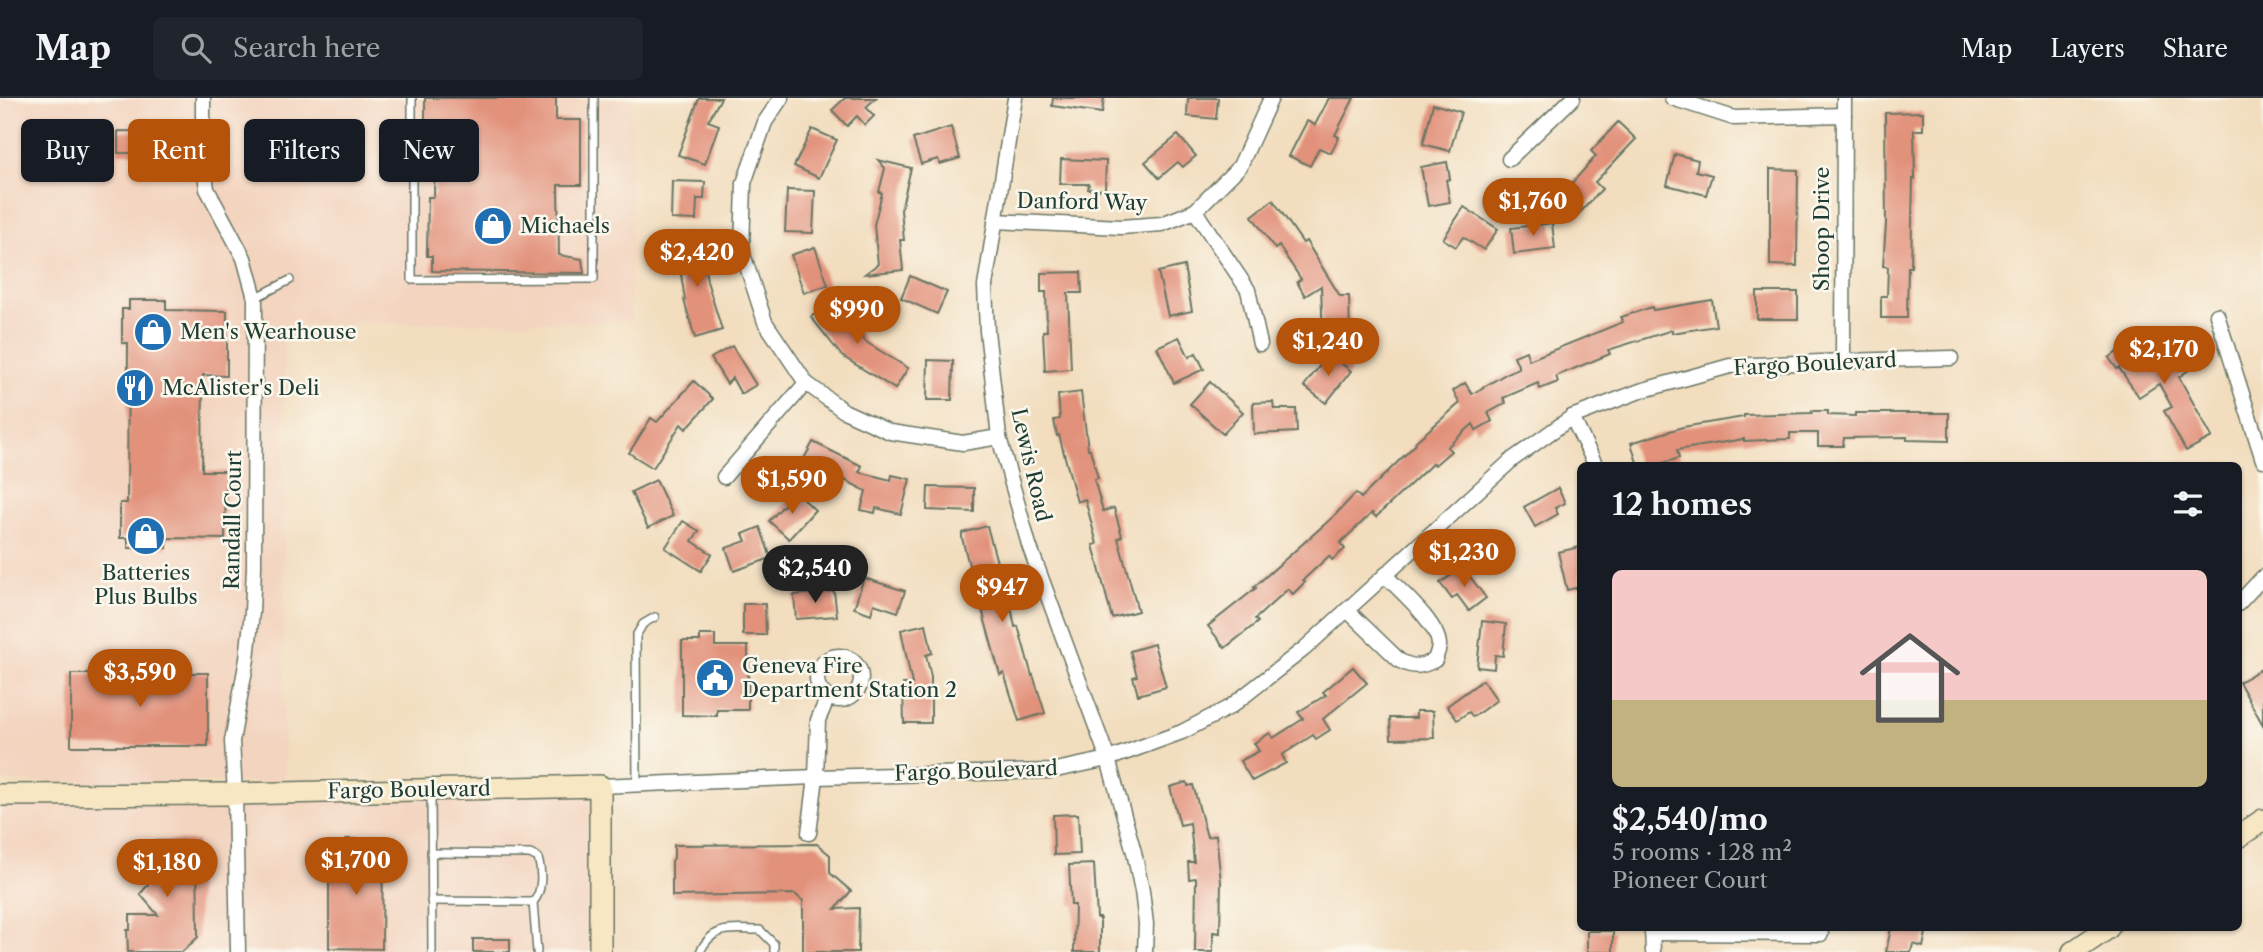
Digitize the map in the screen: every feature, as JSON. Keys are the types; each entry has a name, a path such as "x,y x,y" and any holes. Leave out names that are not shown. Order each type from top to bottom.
{"main road":[{"name":"Fargo Boulevard","path":"0,795 235,794 600,786"},
{"path":"600,786 600,952"},
{"path":"2242,834 2263,820"},
{"path":"2073,952 2104,931"}],"street":[{"name":"Randall Court","path":"203,98 203,157 207,189 244,258 255,298 254,567 247,659 232,741 238,952"},
{"path":"780,98 765,122 744,183 742,251 765,322 806,383 844,411 890,432 964,443 999,438"},
{"name":"Lewis Road","path":"1015,98 985,286 987,331 999,438 1029,545 1108,759 1142,891 1146,924 1145,952"},
{"name":"Danford Way","path":"995,221 1121,228 1163,224 1195,211 1240,166 1270,98"},
{"path":"1509,159 1573,98"},
{"path":"1672,98 1734,118 1844,115"},
{"name":"Shoop Drive","path":"1843,361 1844,98"},
{"path":"1195,211 1248,290 1259,344"},
{"path":"2217,315 2263,460"},
{"name":"Fargo Boulevard","path":"600,786 816,776 1051,771 1108,759 1182,732 1230,707 1304,649 1513,459 1572,417 1640,391 1730,366 1951,358"},
{"path":"724,477 806,383"},
{"path":"1572,417 1594,462"},
{"path":"1347,610 1400,661 1420,667 1434,660 1439,647 1437,635 1385,575"},
{"path":"2242,600 2263,577"},
{"path":"809,833 816,776 818,720 828,697"},
{"path":"1652,931 1653,952"},
{"path":"1694,931 1821,934"}],"lane":[{"path":"412,98 412,280 594,279 594,98"},
{"path":"255,298 290,280"},
{"path":"637,785 636,636 643,624 655,617"},
{"path":"431,790 432,952"},
{"path":"431,853 523,853 538,858 540,894 533,902 537,952"},
{"path":"431,901 533,902"},
{"path":"700,952 705,940 718,931 760,930 774,944 774,952"}],"shaded area":[{"path":"2,98 632,98 631,321 284,324 284,782 0,782"},
{"path":"594,791 595,952 0,952 0,801"}],"building":[{"path":"425,98 556,98 556,120 581,120 581,185 558,185 559,255 582,259 584,273 432,271 432,256 427,256 428,197 434,197 434,182 479,182 479,119 425,119"},
{"path":"699,98 721,98 708,121 719,125 705,164 678,155"},
{"path":"845,98 876,98 866,107 874,116 865,125 857,116 847,126 832,110"},
{"path":"1053,98 1104,98 1102,113 1052,106"},
{"path":"1188,98 1218,98 1216,119 1187,116"},
{"path":"1329,98 1354,98 1335,135 1339,137 1331,153 1319,148 1310,166 1289,156 1307,121 1315,125"},
{"path":"1433,104 1461,112 1450,151 1423,144"},
{"path":"1923,112 1923,130 1914,130 1915,179 1907,318 1881,318 1881,296 1887,296 1888,267 1883,266 1886,224 1885,113"},
{"path":"1618,122 1636,139 1595,182 1602,189 1575,218 1556,201 1596,156 1591,151"},
{"path":"951,127 960,158 940,164 938,159 921,164 913,139"},
{"path":"812,129 837,140 819,178 794,166"},
{"path":"118,131 128,131 128,153 118,153"},
{"path":"1178,135 1196,156 1183,167 1178,162 1159,178 1145,162"},
{"path":"1675,154 1698,160 1696,171 1712,175 1706,195 1667,185"},
{"path":"1061,159 1106,161 1105,190 1088,189 1089,184 1060,184"},
{"path":"878,160 911,168 901,210 903,270 865,274 878,264 874,225 885,168"},
{"path":"1447,162 1450,179 1446,180 1450,202 1428,206 1421,167"},
{"path":"1770,169 1798,170 1797,266 1770,265"},
{"path":"672,181 705,182 704,199 697,199 696,220 671,219"},
{"path":"787,190 815,191 813,233 785,232"},
{"path":"1273,200 1303,243 1306,241 1340,296 1349,296 1350,337 1323,338 1321,286 1305,296 1297,282 1301,279 1279,246 1275,249 1252,216"},
{"path":"1464,207 1498,229 1484,250 1463,237 1456,247 1443,239"},
{"path":"1552,223 1555,249 1514,254 1511,228"},
{"path":"700,238 707,281 722,330 695,338 684,300 676,242"},
{"path":"815,247 828,285 804,293 791,255"},
{"path":"1184,266 1192,311 1168,316 1158,272"},
{"path":"1081,272 1082,293 1068,293 1071,369 1045,371 1043,331 1047,331 1046,292 1041,292 1041,273"},
{"path":"910,276 947,292 937,314 901,298"},
{"path":"1757,292 1798,292 1798,319 1757,319"},
{"path":"129,300 166,300 166,310 227,311 227,376 203,375 202,471 226,471 225,539 167,538 167,548 128,548 128,538 120,538 120,503 127,503 128,343 122,343 122,309 129,309"},
{"path":"833,300 866,342 908,368 895,389 842,356 811,317"},
{"path":"1712,300 1716,326 1672,333 1672,330 1608,350 1610,354 1556,376 1558,382 1540,389 1538,383 1503,398 1506,403 1488,413 1492,421 1476,430 1473,424 1447,447 1451,451 1435,465 1433,463 1376,517 1372,513 1340,543 1345,549 1332,560 1329,556 1303,580 1305,582 1293,594 1288,589 1255,619 1258,622 1225,648 1208,626 1256,588 1254,587 1356,493 1361,498 1416,444 1415,442 1460,403 1453,391 1465,383 1472,394 1519,368 1514,356 1526,351 1529,360 1623,322 1621,317 1652,307 1653,310"},
{"path":"1179,337 1189,357 1196,353 1204,369 1174,383 1157,347"},
{"path":"2151,337 2164,355 2175,347 2190,369 2179,377 2212,437 2186,451 2164,411 2172,407 2159,384 2139,397 2109,358 2134,340 2138,346"},
{"path":"732,346 756,385 741,394 732,378 727,384 711,358"},
{"path":"1329,354 1351,371 1326,403 1304,386"},
{"path":"928,360 953,361 952,400 927,400"},
{"path":"694,381 713,399 686,429 681,424 653,468 629,453 651,418 657,422"},
{"path":"1210,382 1243,412 1223,434 1190,404"},
{"path":"1081,392 1088,449 1098,478 1094,479 1103,511 1114,508 1122,536 1118,538 1138,611 1112,618 1093,545 1097,544 1085,499 1077,502 1054,420 1060,419 1058,395"},
{"path":"1273,402 1274,409 1296,409 1297,432 1254,434 1253,403"},
{"path":"1828,411 1828,415 1855,416 1855,413 1949,413 1949,441 1907,440 1907,437 1844,438 1843,446 1818,446 1818,433 1790,433 1790,439 1744,439 1677,450 1679,458 1666,462 1637,462 1631,443 1683,427 1744,415"},
{"path":"813,442 862,466 859,472 891,480 892,475 910,479 901,514 876,508 875,513 861,510 866,491 845,480 841,486 801,464"},
{"path":"656,480 673,516 648,528 631,492"},
{"path":"928,487 974,488 974,512 927,510"},
{"path":"1558,488 1565,503 1555,508 1558,514 1535,527 1524,507"},
{"path":"796,492 815,510 789,539 769,521"},
{"path":"683,521 699,531 692,541 712,554 701,571 665,548"},
{"path":"987,526 1001,577 1005,576 1015,627 1018,626 1045,713 1019,721 1004,673 1000,675 975,572 971,573 962,538 962,533"},
{"path":"760,527 771,558 734,571 726,548 746,541 743,534"},
{"path":"1577,548 1577,588 1567,590 1558,552"},
{"path":"1463,567 1486,598 1469,611 1457,595 1452,599 1440,583"},
{"path":"864,578 905,591 898,612 874,604 871,614 854,608"},
{"path":"834,591 837,616 796,619 794,595"},
{"path":"743,604 765,604 766,635 743,635"},
{"path":"1482,621 1506,624 1503,656 1495,655 1494,669 1477,667"},
{"path":"926,624 932,653 926,655 931,677 931,723 904,723 903,684 912,684 901,630"},
{"name":"Geneva Fire Department Station 2","path":"700,635 715,635 715,646 748,646 748,710 717,710 717,716 682,715 682,641 700,641"},
{"path":"1154,644 1166,687 1138,695 1133,677 1137,676 1130,651"},
{"path":"121,666 160,667 159,673 208,673 208,746 71,746 71,674 121,674"},
{"path":"1353,667 1367,683 1323,719 1330,730 1316,739 1313,735 1282,755 1286,763 1252,781 1240,761 1259,751 1254,743 1270,733 1273,738 1303,719 1298,712 1326,695 1323,692"},
{"path":"2263,668 2263,725 2242,687 2242,680"},
{"path":"1483,680 1497,700 1473,717 1469,712 1457,720 1447,706"},
{"path":"1416,711 1433,711 1434,738 1391,739 1390,718 1416,718"},
{"path":"1187,782 1188,786 1193,785 1207,837 1216,835 1221,882 1220,933 1213,932 1213,952 1195,952 1196,878 1189,879 1188,862 1194,862 1190,823 1180,825 1170,787"},
{"path":"1078,814 1080,854 1054,855 1053,815"},
{"path":"346,839 360,839 360,847 383,847 382,949 329,948 329,849 346,849"},
{"path":"146,841 197,841 198,937 182,952 128,952 127,930 130,930 130,915 158,915 140,894 148,885 140,861"},
{"path":"817,844 830,855 830,873 851,891 835,909 859,908 858,952 803,952 803,901 795,894 672,896 674,845"},
{"path":"1094,864 1097,918 1100,918 1100,952 1074,952 1075,905 1071,905 1069,865"},
{"path":"1587,931 1613,931 1613,952 1587,952"},
{"path":"1890,931 1926,933 1923,947 1913,944 1911,952 1886,952"},
{"path":"473,939 510,939 510,952 473,952"}],"place":[{"name":"Michaels","path":"493,226"},
{"name":"Men's Wearhouse","path":"153,332"},
{"name":"McAlister's Deli","path":"135,388"},
{"name":"Batteries Plus Bulbs","path":"146,536"},
{"name":"Geneva Fire Department Station 2","path":"715,678"}]}
